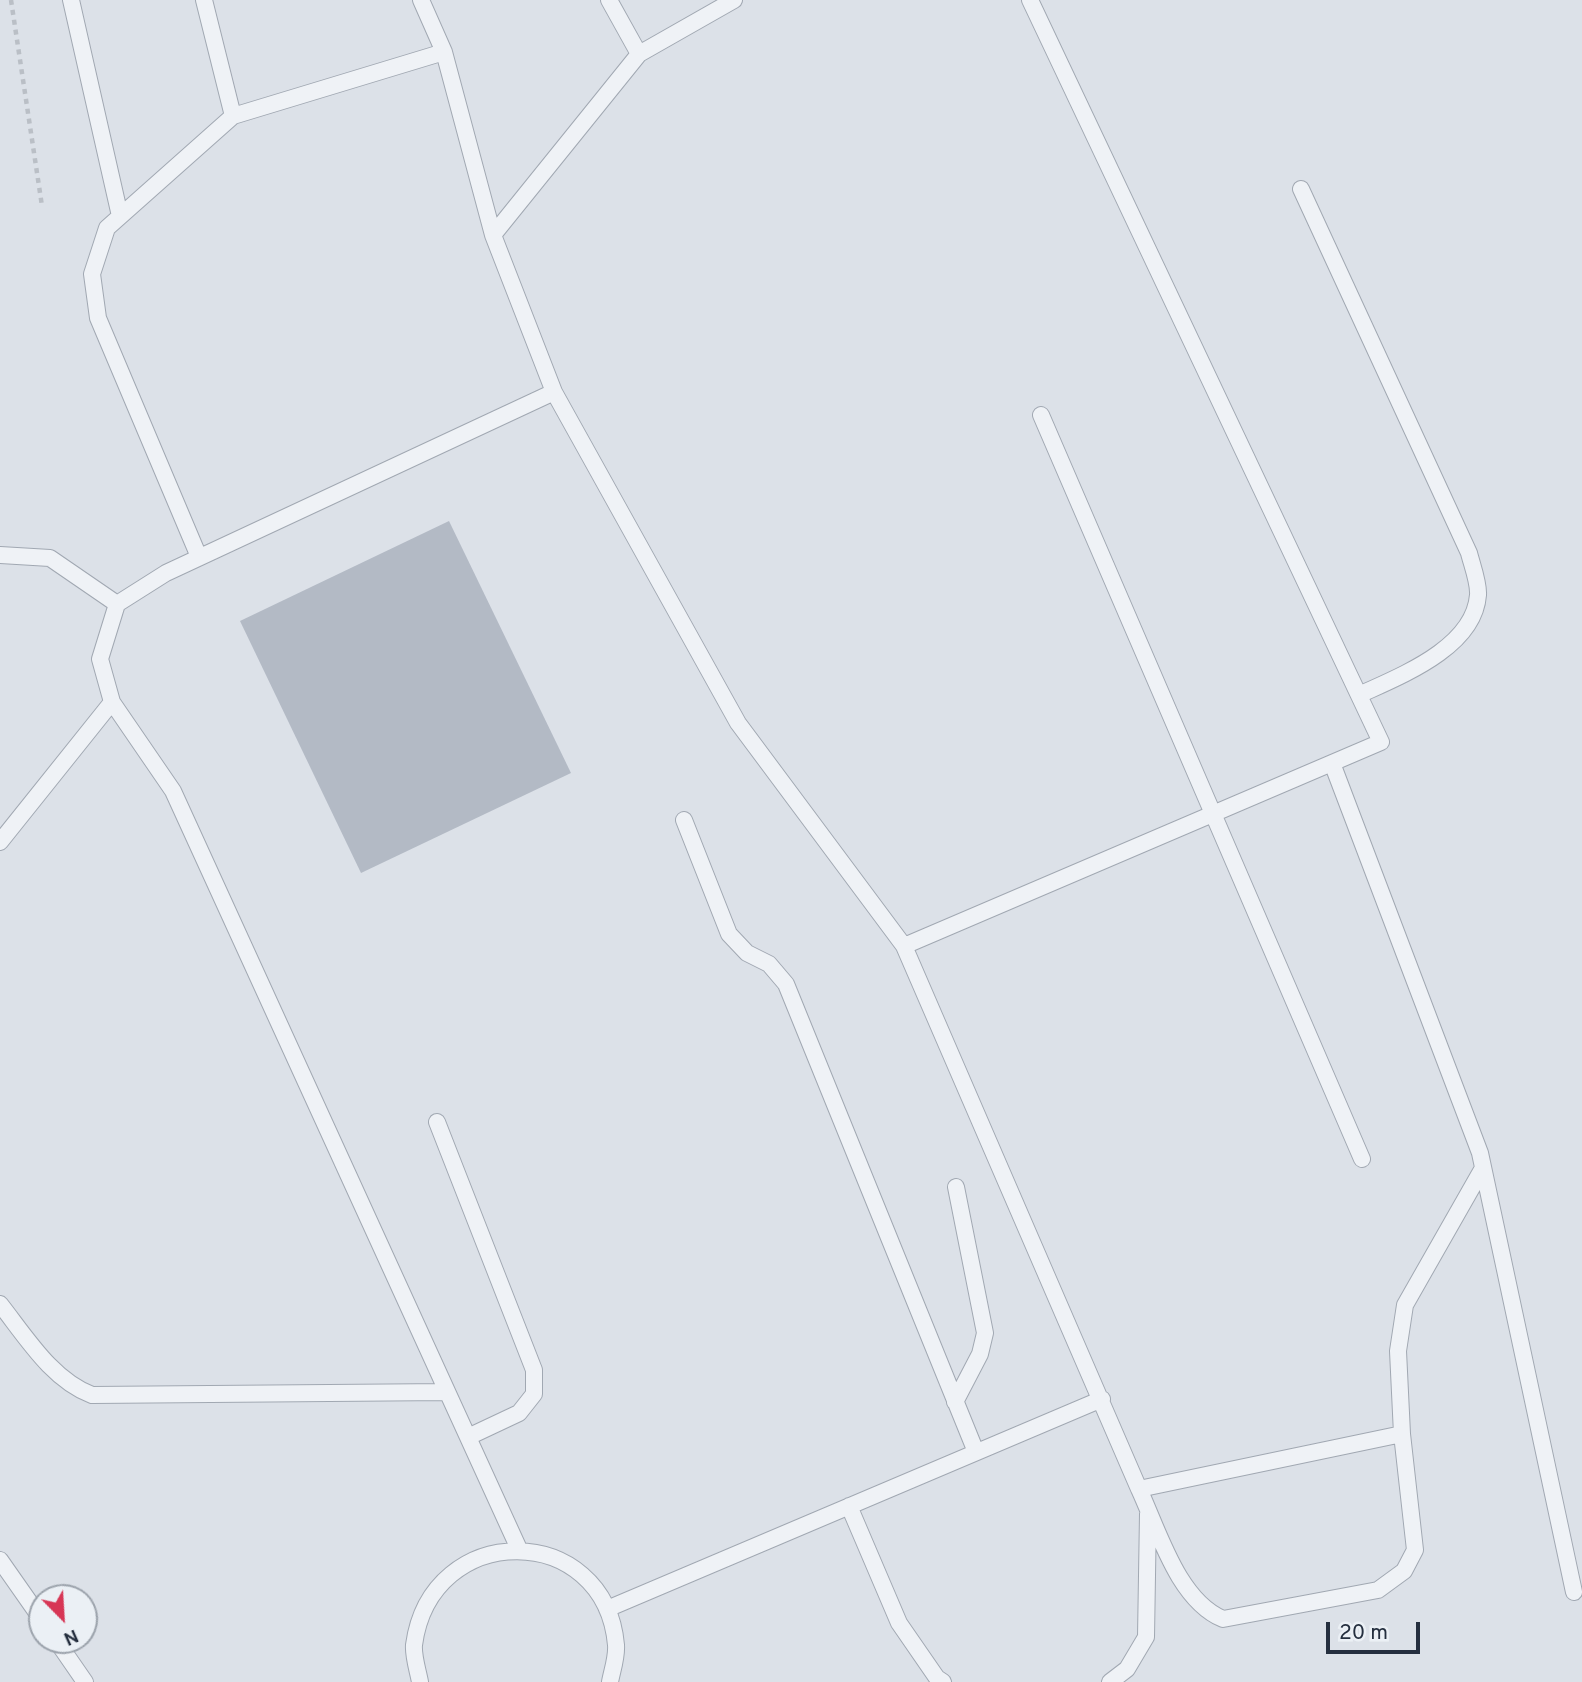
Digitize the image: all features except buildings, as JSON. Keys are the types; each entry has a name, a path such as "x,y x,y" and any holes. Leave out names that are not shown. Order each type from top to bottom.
{"lane":[{"path":"71,0 120,216"},
{"path":"204,0 233,116"},
{"path":"421,0 444,52 492,235 554,392 738,723 904,946 1139,1489 1187,1591 1205,1612 1223,1619 1378,1590 1404,1571 1415,1550 1402,1434 1398,1351 1405,1305 1483,1168"},
{"path":"609,0 639,54"},
{"path":"492,235 639,54 734,0"},
{"path":"904,946 1381,742 1030,0"},
{"path":"199,557 98,318 92,274 107,228 233,116 444,52"},
{"path":"1301,189 1469,553 1478,595 1464,632 1425,664 1359,695"},
{"path":"519,1549 173,790 111,702 100,659 117,604 166,573 554,392"},
{"path":"1041,415 1362,1158"},
{"path":"0,555 50,558 117,604"},
{"path":"0,842 111,702"},
{"path":"1332,763 1483,1168 1574,1592"},
{"path":"684,820 729,934 747,953 769,964 786,984 976,1452"},
{"path":"437,1122 534,1370 534,1394 519,1413 468,1437"},
{"path":"955,1402 980,1354 985,1334 956,1187"},
{"path":"0,1304 51,1367 73,1388 92,1395 447,1392"},
{"path":"607,1609 1102,1399"},
{"path":"1139,1489 1402,1434"},
{"path":"849,1506 899,1623 937,1678 943,1682"},
{"path":"1110,1682 1127,1669 1146,1637 1148,1508"},
{"path":"420,1682 414,1648 422,1610 446,1577 479,1556 519,1549 555,1558 586,1578 607,1609 616,1646 610,1682"},
{"path":"0,1560 28,1600"},
{"path":"66,1654 85,1682"}],"path":[{"path":"11,0 43,206"}]}
